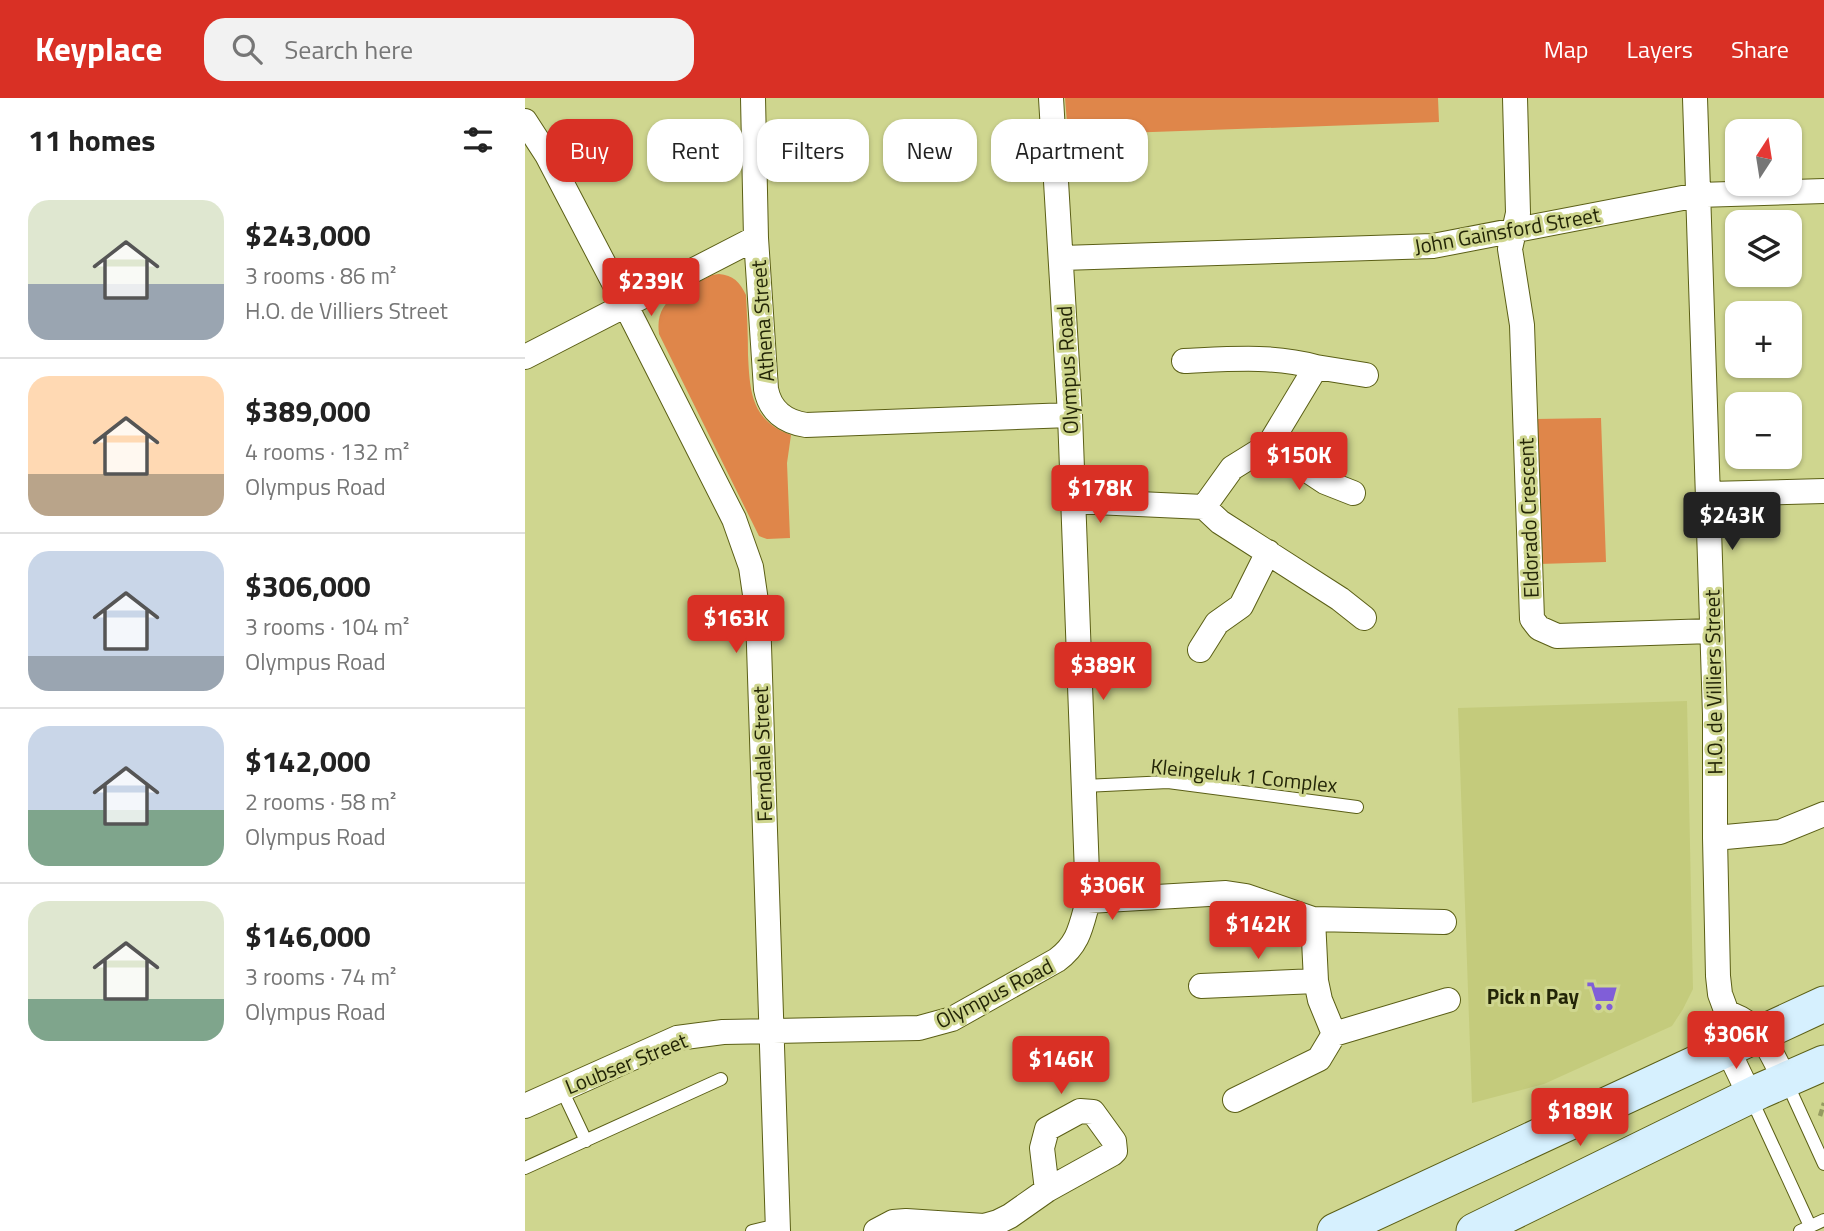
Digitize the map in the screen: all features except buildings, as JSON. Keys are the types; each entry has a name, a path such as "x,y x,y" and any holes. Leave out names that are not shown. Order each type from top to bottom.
{"main road":[{"path":"1335,1231 1824,1004"},
{"path":"1474,1231 1750,1096 1824,1063"}],"street":[{"name":"Athena Street","path":"753,98 756,238 766,389 771,404 784,418 806,425 1070,415"},
{"name":"Olympus Road","path":"772,1032 919,1028 941,1023 1038,972 1070,950 1080,933 1088,901 1070,415 1051,98"},
{"path":"1514,231 1518,213 1515,98"},
{"name":"H.O. de Villiers Street","path":"1695,98 1713,631 1718,976 1727,1013 1724,1026 1727,1048"},
{"name":"Ferndale Street","path":"525,121 547,155 734,519 751,567 758,615 778,1228"},
{"name":"John Gainsford Street","path":"1062,258 1433,246 1698,195 1824,191"},
{"name":"Eldorado Crescent","path":"1514,231 1510,249 1522,325 1532,619 1539,628 1556,636 1713,631"},
{"path":"525,357 756,238"},
{"path":"1184,361 1268,358 1366,374"},
{"path":"1204,506 1232,468 1269,445 1317,367"},
{"path":"1269,445 1325,482 1353,493"},
{"path":"1708,494 1824,491"},
{"path":"1073,501 1204,506 1220,522 1340,598 1364,618"},
{"path":"1200,650 1217,623 1241,606 1268,552"},
{"path":"1715,838 1780,832 1824,814"},
{"path":"1088,901 1226,893 1246,896 1313,919 1444,922"},
{"path":"1313,919 1316,982 1320,1000 1334,1034"},
{"path":"1201,986 1316,982"},
{"path":"1235,1100 1319,1059 1334,1034 1448,1000"},
{"path":"1727,1013 1743,1018 1761,1033 1785,1080"},
{"name":"Loubser Street","path":"525,1106 677,1038 723,1032 772,1032"},
{"path":"1727,1048 1750,1096"},
{"path":"876,1231 893,1222 906,1221 984,1226 1010,1216 1047,1190"}],"lane":[{"name":"Kleingeluk 1 Complex","path":"1084,786 1168,782 1357,807"},
{"path":"525,1168 721,1079"},
{"path":"1785,1080 1824,1164"},
{"path":"562,1090 586,1141"},
{"path":"1750,1096 1805,1229 1824,1220"},
{"path":"752,1231 778,1228"}],"shaded area":[{"path":"1065,98 1438,98 1439,122 1148,132 1148,119 1067,119"},
{"path":"719,274 735,280 746,295 749,368 755,403 768,421 791,435 787,463 790,538 767,539 759,536 659,334 661,312 673,296 712,275"},
{"path":"1601,418 1606,562 1539,564 1535,419"},
{"path":"1687,701 1693,989 1683,1009 1672,1026 1544,1084 1472,1103 1458,708"}],"place":[{"name":"Pick n Pay","path":"1602,996"}]}
